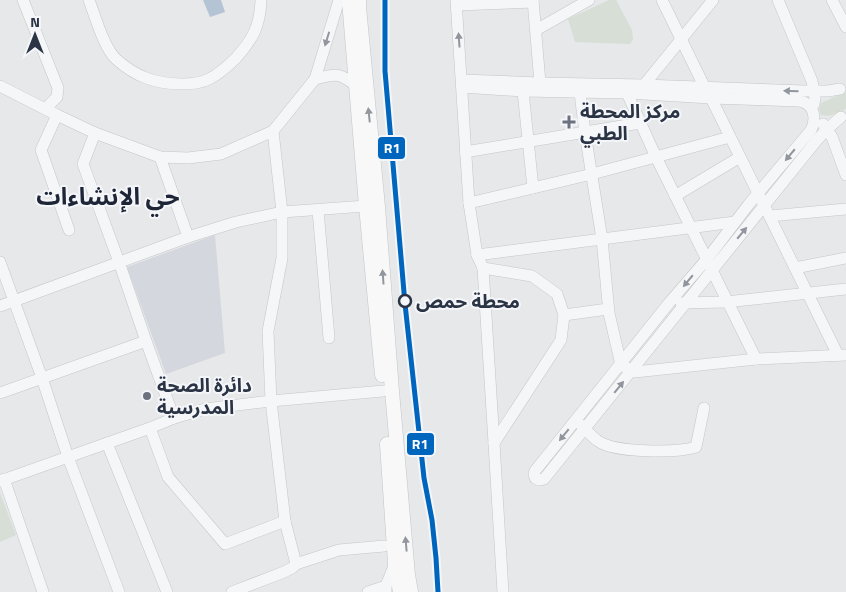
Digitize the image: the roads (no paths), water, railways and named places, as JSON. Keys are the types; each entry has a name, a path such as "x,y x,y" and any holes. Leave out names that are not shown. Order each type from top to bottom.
{"main road":[{"path":"349,0 383,391 395,563 400,592"},
{"path":"359,0 408,575 411,592"}],"street":[{"path":"23,0 58,88 57,97 45,109"},
{"path":"89,0 103,37 115,58 139,75 155,82 192,84 208,80 221,72 246,46 256,31 261,0"},
{"path":"0,86 96,133 160,157 188,158 221,154 273,130 315,79 339,0"},
{"path":"536,30 588,0"},
{"path":"580,93 602,239 608,309 621,364 635,372 756,360 842,355 807,293 662,0"},
{"path":"644,85 713,0"},
{"path":"778,0 813,86 815,113"},
{"path":"832,0 846,27"},
{"path":"502,592 483,268 477,255 469,203 457,2 533,1 540,83"},
{"path":"315,79 339,75 355,85"},
{"path":"462,84 523,91 580,93 708,93 813,86 828,90 843,88"},
{"path":"462,84 644,85 804,102 815,113 829,133 846,175"},
{"path":"841,117 767,211 712,270 544,479 537,480 534,476 535,472 811,130 814,124 817,99 843,88"},
{"path":"523,91 533,188"},
{"path":"627,93 726,302 756,360"},
{"path":"815,113 827,122 841,117"},
{"path":"57,115 41,150 69,230"},
{"path":"465,152 640,123"},
{"path":"273,130 282,212 282,258 268,331 271,401 285,522 296,564"},
{"path":"96,133 83,164 120,262 174,418"},
{"path":"469,203 592,174 730,137"},
{"path":"160,157 188,237"},
{"path":"675,196 740,157"},
{"path":"0,306 188,237 236,222 282,212 366,206"},
{"path":"767,211 846,209"},
{"path":"318,210 329,338"},
{"path":"477,255 735,222"},
{"path":"795,268 846,258"},
{"path":"0,262 68,457 119,592"},
{"path":"483,268 532,276 558,294 564,315 561,340 494,443"},
{"path":"670,303 726,302 846,289"},
{"path":"564,315 608,309"},
{"path":"0,393 146,341"},
{"path":"43,592 2,480 174,418 205,410 271,401 383,391"},
{"path":"576,420 599,442 618,448 642,451 679,450 696,447 704,408"},
{"path":"150,428 168,477 225,544 285,522"},
{"path":"108,443 168,592"},
{"path":"232,592 284,572 296,564 339,550 384,546"},
{"path":"368,592 386,589 395,563"}],"water":[{"path":"203,0 221,0 225,12 210,17"}],"place":[{"name":"مركز المحطة الطبي","path":"569,122"},
{"name":"محطة حمص","path":"405,301"},
{"name":"دائرة الصحة المدرسية","path":"147,396"}],"district":[{"name":"حي الإنشاءات","path":"108,197"}]}
